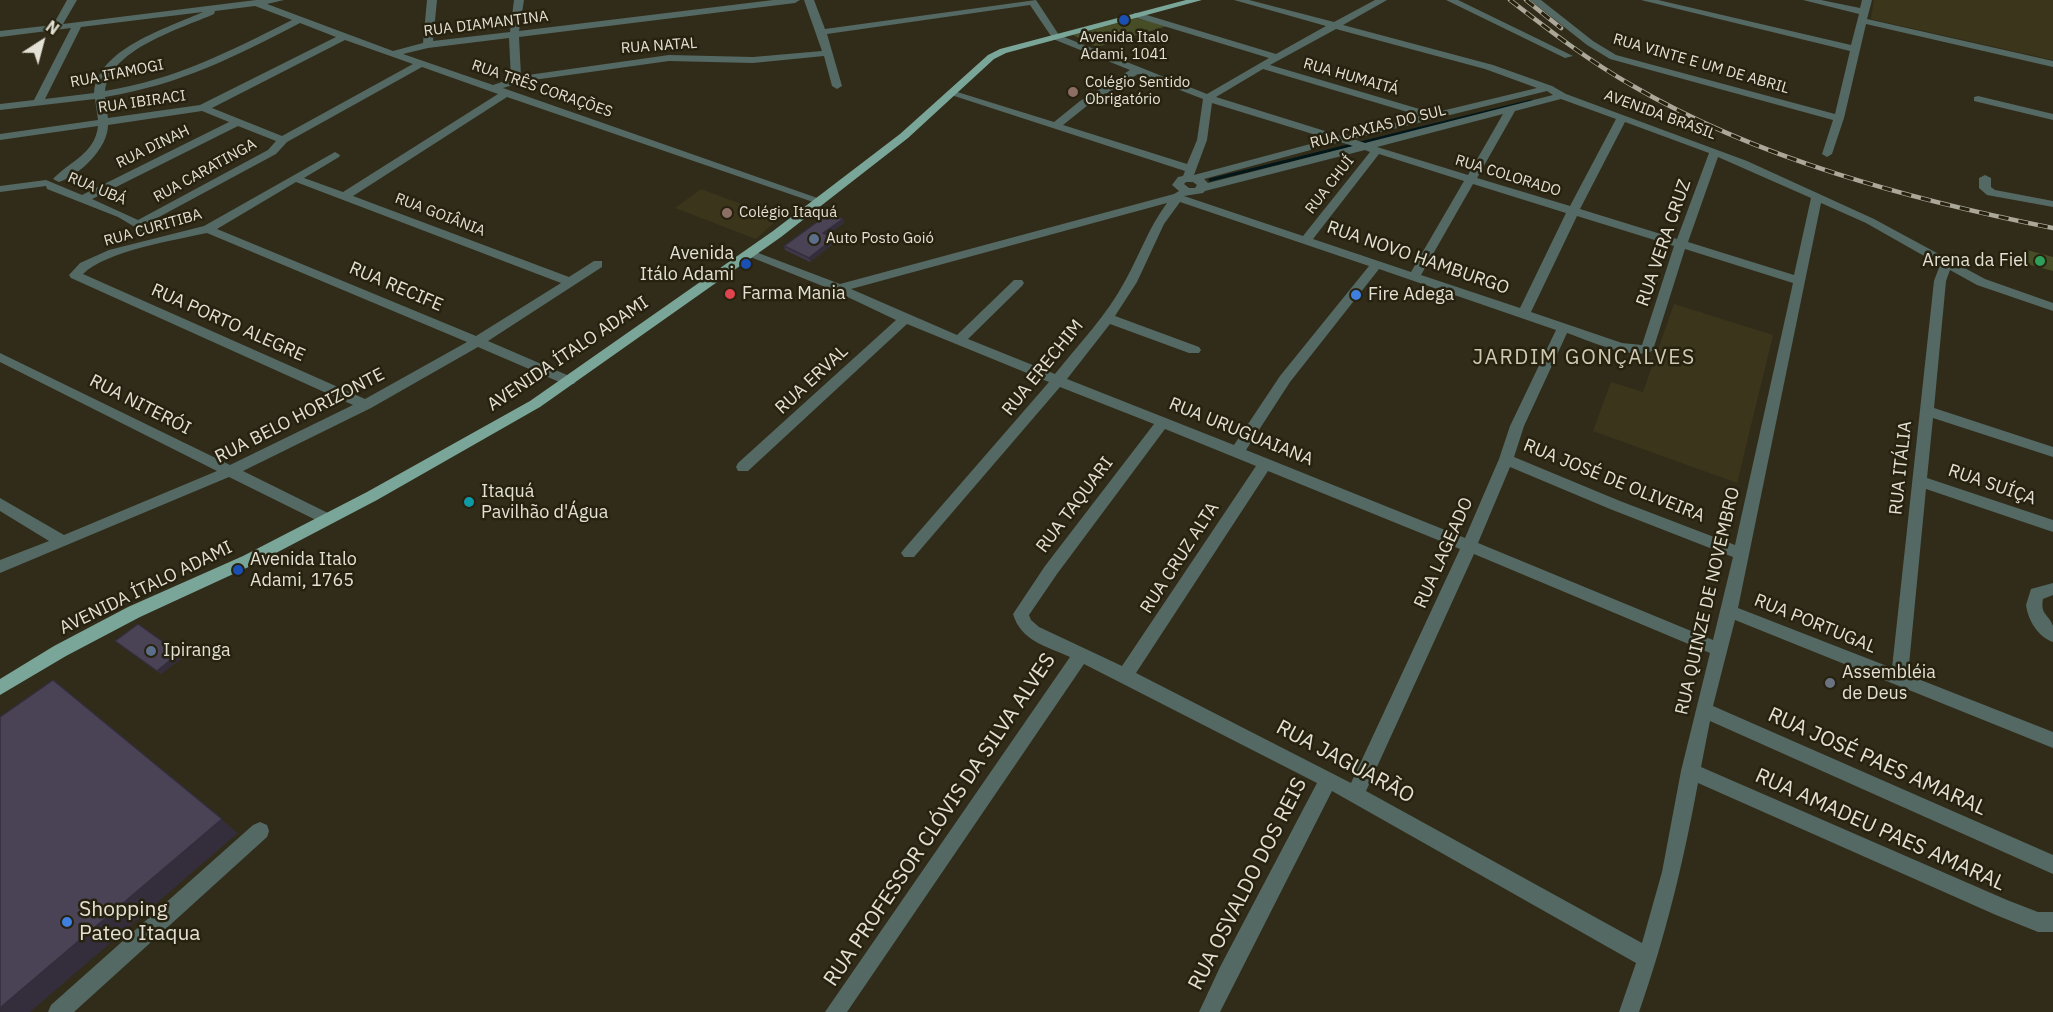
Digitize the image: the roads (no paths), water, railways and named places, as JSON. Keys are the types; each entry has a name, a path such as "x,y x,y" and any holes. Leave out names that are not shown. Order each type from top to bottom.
{"main road":[{"name":"AVENIDA ÍTALO ADAMI","path":"0,688 60,651 124,618 249,560 448,454 569,381 820,201 904,136 985,60 996,54 1056,37 1197,0"}],"street":[{"path":"56,27 72,0"},
{"path":"0,34 226,3 279,0"},
{"path":"428,45 432,0"},
{"path":"516,80 514,36 519,0"},
{"name":"RUA DIAMANTINA","path":"395,53 428,45 514,36 663,12 795,0"},
{"path":"809,0 822,32 837,86"},
{"name":"AVENIDA BRASIL","path":"1239,0 1489,67 1548,88 1562,96 1715,151 1893,232 1981,282 2053,307"},
{"path":"1208,98 1277,57 1382,0"},
{"path":"1451,0 1568,56"},
{"name":"RUA VINTE E UM DE ABRIL","path":"1535,0 1590,43 1613,57 1839,118"},
{"path":"1646,0 1856,49"},
{"path":"1808,0 1863,17 2053,64"},
{"path":"1827,154 1839,118 1867,0"},
{"path":"822,32 1031,1 1056,37"},
{"path":"104,122 97,95 105,71 130,50 226,3"},
{"name":"RUA TRÊS CORAÇÕES","path":"256,3 344,37 820,201"},
{"path":"1137,15 1277,57"},
{"name":"RUA ITAMOGI","path":"0,107 97,95 164,82 192,72 300,20"},
{"path":"38,103 77,25"},
{"name":"RUA IBIRACI","path":"0,137 203,108 344,37"},
{"name":"RUA COLORADO","path":"1056,37 1208,98 1800,280"},
{"name":"RUA NATAL","path":"494,88 516,80 669,58 753,60 828,53"},
{"name":"RUA CARATINGA","path":"138,224 272,152 283,140 422,63"},
{"name":"RUA HUMAITÁ","path":"1262,66 1432,116"},
{"path":"1056,126 1084,103 1137,70"},
{"name":"RUA CAXIAS DO SUL","path":"839,288 1187,182 1342,139 1548,88"},
{"path":"345,196 506,93"},
{"name":"RUA NOVO HAMBURGO","path":"950,93 1056,126 1187,182 1307,239 1621,347 1639,350 1648,347"},
{"name":"RUA CAXIAS DO SUL","path":"1187,182 1200,180 1203,188 1362,145 1562,96"},
{"name":"RUA ERECHIM","path":"909,554 1059,379 1107,318 1131,282 1158,223 1187,182 1202,140 1208,98"},
{"path":"1978,99 2053,117"},
{"path":"203,108 283,140"},
{"path":"1414,277 1511,109"},
{"path":"1524,314 1622,117"},
{"name":"RUA UBÁ","path":"104,122 102,139 96,148 52,183 138,224 161,239"},
{"name":"RUA DINAH","path":"83,199 236,123"},
{"name":"RUA CHUÍ","path":"1307,239 1377,150"},
{"name":"RUA VERA CRUZ","path":"1648,347 1681,244 1715,151"},
{"name":"RUA CURITIBA","path":"75,275 78,270 94,261 161,239 208,229 335,155"},
{"name":"RUA GOIÂNIA","path":"297,178 570,282"},
{"path":"1985,178 1985,188 1991,193 2053,204"},
{"path":"0,189 52,183"},
{"name":"RUA QUINZE DE NOVEMBRO","path":"1629,1012 1648,958 1672,872 1703,710 1729,611 1817,197"},
{"name":"RUA RECIFE","path":"208,229 569,381"},
{"name":"RUA URUGUAIANA","path":"749,254 839,288 905,319 1266,463 1718,649"},
{"name":"RUA ITÁLIA","path":"1899,678 1940,281 1947,263"},
{"name":"RUA BELO HORIZONTE","path":"0,567 230,472 366,405 478,341 598,264"},
{"path":"1238,452 1285,379 1377,264"},
{"name":"RUA PORTO ALEGRE","path":"75,275 366,405"},
{"path":"959,340 1018,283"},
{"path":"1107,318 1194,350"},
{"name":"RUA ERVAL","path":"743,467 905,319"},
{"name":"RUA LAGEADO","path":"1356,793 1470,546 1533,388 1564,327"},
{"name":"RUA NITERÓI","path":"0,357 327,519"},
{"path":"1926,411 2053,452"},
{"name":"RUA TAQUARI","path":"1021,614 1163,422"},
{"name":"RUA JOSÉ DE OLIVEIRA","path":"1506,459 1615,505 1740,553"},
{"name":"RUA CRUZ ALTA","path":"1126,675 1266,463"},
{"name":"RUA SUÍÇA","path":"1919,481 2053,526"},
{"path":"0,504 63,542"},
{"path":"2053,589 2037,594 2033,607 2036,616 2053,635"},
{"name":"RUA PORTUGAL","path":"1729,611 2053,740"},
{"name":"RUA JAGUARÃO","path":"1021,614 1024,624 1034,632 1126,675 1356,793 1648,958"},
{"name":"RUA PROFESSOR CLÓVIS DA SILVA ALVES","path":"835,1012 1081,654"},
{"name":"RUA JOSÉ PAES AMARAL","path":"1703,710 2053,865"},
{"name":"RUA AMADEU PAES AMARAL","path":"1690,771 2003,908 2038,922 2053,922"},
{"name":"RUA OSVALDO DOS REIS","path":"1209,1012 1329,779"},
{"path":"58,1012 260,831"}],"waterway":[{"path":"1210,180 1531,101"}],"railway":[{"path":"1510,0 1570,45 1633,86 1681,112 1732,135 1784,156 1891,190 2053,228"},
{"path":"1526,0 1561,28"}],"place":[{"name":"Avenida Italo Adami, 1041","path":"1124,20"},
{"name":"Colégio Sentido Obrigatório","path":"1073,92"},
{"name":"Colégio Itaquá","path":"727,213"},
{"name":"Auto Posto Goió","path":"814,239"},
{"name":"Arena da Fiel","path":"2040,261"},
{"name":"Avenida Itálo Adami","path":"746,264"},
{"name":"Farma Mania","path":"730,294"},
{"name":"Fire Adega","path":"1356,295"},
{"name":"Itaquá Pavilhão d'Água","path":"469,502"},
{"name":"Avenida Italo Adami, 1765","path":"238,570"},
{"name":"Ipiranga","path":"151,651"},
{"name":"Assembléia de Deus","path":"1830,683"},
{"name":"Shopping Pateo Itaqua","path":"67,922"}],"district":[{"name":"JARDIM GONÇALVES","path":"1584,358"}]}
